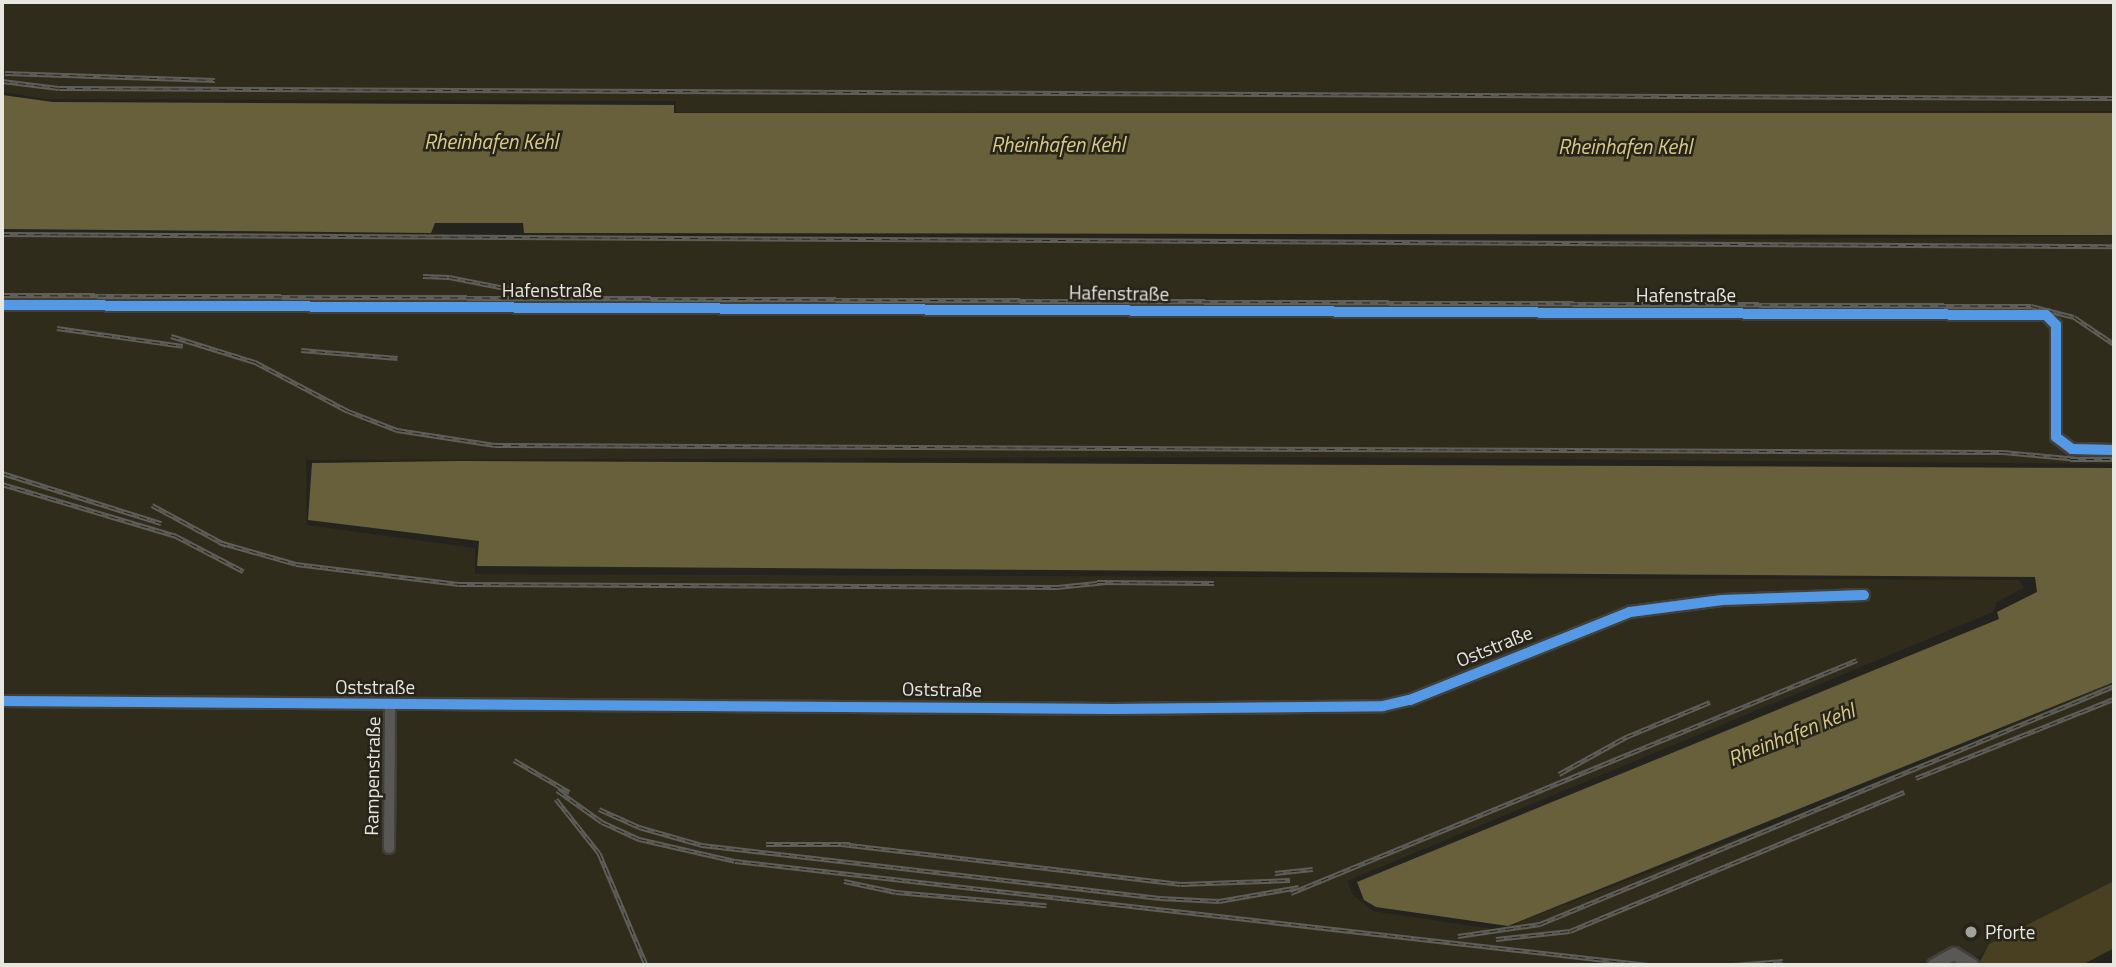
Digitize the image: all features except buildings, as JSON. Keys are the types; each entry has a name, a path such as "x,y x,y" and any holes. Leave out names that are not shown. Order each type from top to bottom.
{"street":[{"name":"Hafenstraße","path":"2,305 2046,315 2056,325 2056,437 2072,449 2114,450"},
{"name":"Oststraße","path":"2,701 390,705 1383,706 1410,699 1630,612 1722,600 1864,595"},
{"name":"Rampenstraße","path":"388,848 390,705"},
{"path":"1934,965 1954,954 1972,965"}],"shaded area":[{"path":"2,2 2114,2 2114,111 676,112 676,101 45,99 2,92"},
{"path":"2,232 1562,240 2114,236 2114,464 1286,457 306,460 307,525 475,548 475,574 2019,580 2024,588 1997,602 1993,612 1347,881 1353,895 1373,911 1499,930 1831,802 2114,682 2114,881 1989,944 1980,957 1952,950 1929,965 2,965"},
{"path":"2114,881 2114,948 2082,965 1978,965 1989,944"}],"water":[{"name":"Rheinhafen Kehl","path":"2,95 53,102 674,105 674,113 2114,113 2114,235 524,233 523,223 435,223 431,233 2,229"},
{"name":"Rheinhafen Kehl","path":"462,461 2114,468 2114,682 1508,926 1376,907 1364,900 1357,882 1999,619 1997,612 2037,592 2035,577 477,566 479,541 308,520 312,463"}],"railway":[{"path":"5,73 215,80"},
{"path":"2,81 59,88 2114,98"},
{"path":"2,234 2114,246"},
{"path":"423,276 449,277 515,290"},
{"path":"2,295 2031,306 2074,317 2114,344"},
{"path":"57,328 183,346"},
{"path":"171,336 255,362 348,411 397,430 495,445 2003,452 2079,459"},
{"path":"301,350 398,358"},
{"path":"2070,459 2114,459"},
{"path":"2,473 161,523"},
{"path":"2,484 176,536 243,571"},
{"path":"152,505 226,545"},
{"path":"219,542 296,564 459,584 1057,587 1107,582"},
{"path":"1097,582 1214,583"},
{"path":"1291,893 1857,660"},
{"path":"1458,936 1540,924 2114,686"},
{"path":"1916,778 2114,699"},
{"path":"1559,774 1626,737 1710,702"},
{"path":"514,760 569,792"},
{"path":"557,790 602,822 639,839 735,861 1649,965"},
{"path":"1496,939 1570,931 1904,792"},
{"path":"556,799 599,853 646,965"},
{"path":"599,809 639,827 702,845 1160,898 1219,901 1299,887"},
{"path":"766,844 850,844"},
{"path":"841,844 1181,884 1290,880"},
{"path":"1275,873 1313,869"},
{"path":"844,881 896,892 1046,905"},
{"path":"1733,965 1783,961"}],"cycle path":[{"path":"2,305 2046,315 2056,325 2056,437 2072,449 2114,450"},
{"path":"2,701 1113,709 1383,706 1410,700 1630,612 1722,600 1864,595"}],"place":[{"name":"Pforte","path":"1971,932"}]}
